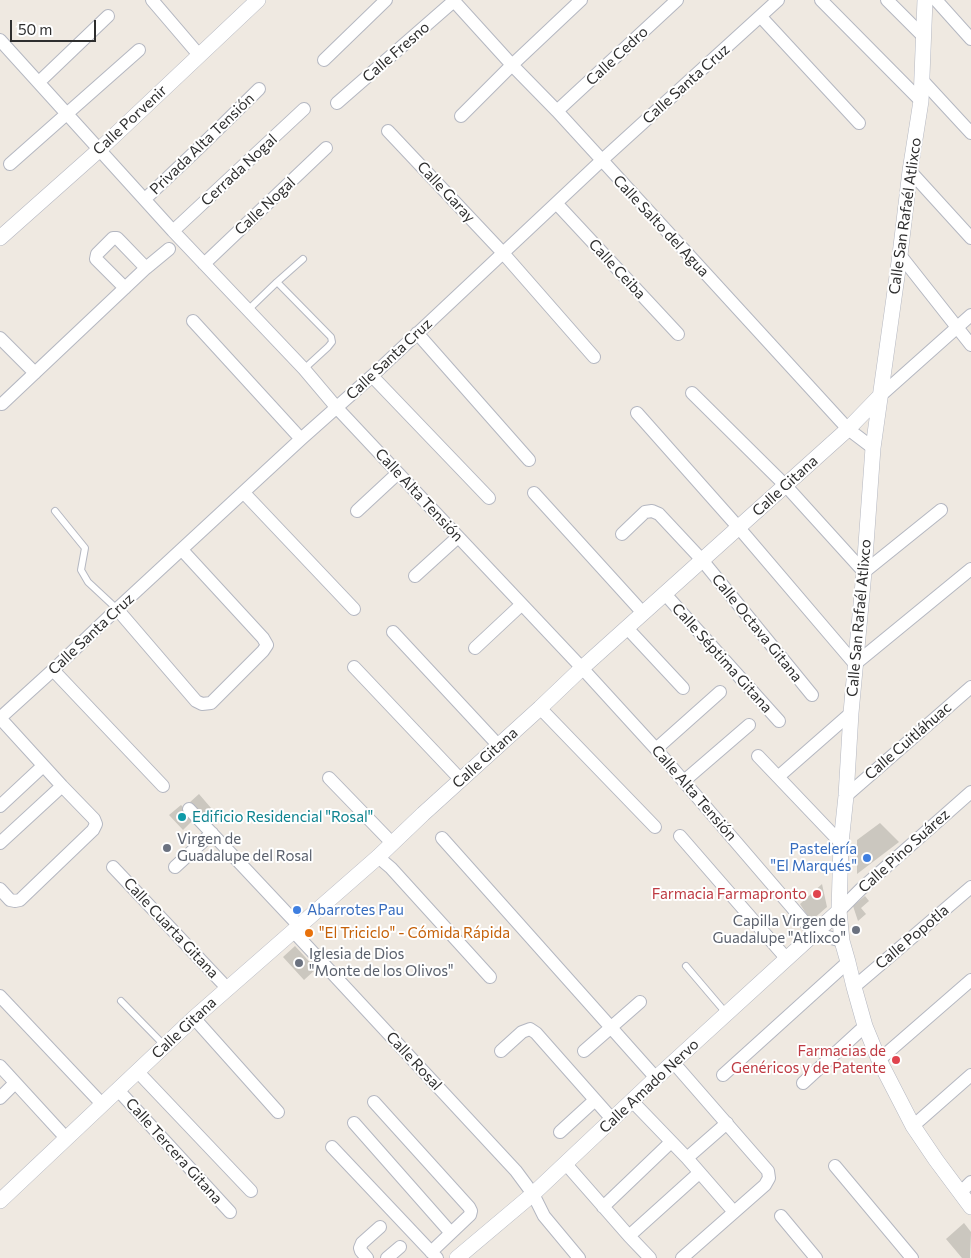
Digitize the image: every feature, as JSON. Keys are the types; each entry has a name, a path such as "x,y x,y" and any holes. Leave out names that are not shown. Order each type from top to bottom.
{"street":[{"path":"152,0 199,55"},
{"name":"Calle Porvenir","path":"0,238 99,150 258,0"},
{"path":"324,60 386,0"},
{"name":"Calle Salto del Agua","path":"454,0 848,430 873,448"},
{"name":"Calle Fresno","path":"337,103 454,0"},
{"path":"461,116 512,65 582,0"},
{"name":"Calle Cedro","path":"558,112 678,0"},
{"name":"Calle Santa Cruz","path":"0,718 116,609 372,376 601,161 778,0"},
{"path":"821,0 921,101"},
{"path":"887,0 924,37"},
{"name":"Calle San Rafaél Atlixco","path":"925,0 921,101 873,448 841,843 839,911 842,941 854,987 865,1026 879,1060 913,1126 965,1188 971,1207"},
{"path":"936,0 971,39"},
{"path":"39,82 108,16"},
{"path":"761,16 859,123"},
{"name":"Calle Alta Tensión","path":"0,40 204,264 304,369 337,408 656,749 814,933"},
{"path":"10,164 139,50"},
{"path":"922,80 971,134"},
{"name":"Privada Alta Tensión","path":"145,199 259,89"},
{"name":"Cerrada Nogal","path":"174,231 304,109"},
{"name":"Calle Garay","path":"388,131 503,254 594,357"},
{"name":"Calle Nogal","path":"204,264 326,148"},
{"path":"910,171 971,238"},
{"name":"Calle Ceiba","path":"557,204 678,334"},
{"path":"126,288 96,259 97,254 113,238 117,238 146,268"},
{"path":"2,404 146,268 169,249"},
{"path":"900,255 971,344"},
{"name":"Calle Gitana","path":"0,1200 194,1018 378,857 582,668 848,430 880,396 971,315"},
{"path":"193,321 301,439"},
{"path":"417,333 529,460"},
{"path":"0,338 34,373"},
{"path":"372,376 489,498"},
{"path":"692,393 786,486 864,572 941,510"},
{"path":"637,413 739,528 855,664 971,569"},
{"path":"357,512 398,473"},
{"path":"244,493 354,610"},
{"path":"534,493 643,613"},
{"name":"Calle Octava Gitana","path":"622,534 645,512 652,511 659,514 702,560 812,695"},
{"path":"416,576 458,537"},
{"path":"116,609 196,701 202,704 211,703 267,645 263,638 182,550"},
{"name":"Calle Séptima Gitana","path":"665,594 778,722"},
{"path":"475,648 521,605"},
{"path":"627,628 683,688"},
{"path":"393,632 498,746"},
{"path":"354,667 461,780"},
{"path":"53,670 163,786"},
{"name":"Calle Cuitláhuac","path":"846,796 971,687"},
{"path":"656,749 720,692"},
{"path":"540,708 654,827"},
{"path":"778,777 851,713"},
{"path":"0,718 94,819 96,824 93,830 20,900 10,900 0,889"},
{"path":"684,781 749,725"},
{"path":"758,756 841,843"},
{"path":"0,806 43,766"},
{"path":"329,778 392,844"},
{"path":"0,843 62,786"},
{"name":"Calle Pino Suárez","path":"839,911 861,889 971,792"},
{"name":"Calle Rosal","path":"190,809 296,929 516,1171 533,1194 544,1216 579,1258"},
{"path":"174,867 212,833"},
{"path":"680,836 786,958"},
{"path":"442,838 656,1078"},
{"path":"378,857 391,868 490,977"},
{"name":"Calle Cuarta Gitana","path":"113,866 228,988"},
{"name":"Calle Popotla","path":"854,987 971,887"},
{"name":"Calle Amado Nervo","path":"457,1258 533,1194 673,1062 839,911"},
{"path":"814,933 842,941"},
{"path":"723,1075 848,962"},
{"path":"879,1060 971,980"},
{"name":"Calle Tercera Gitana","path":"0,996 102,1104"},
{"path":"584,1051 640,1002"},
{"path":"194,1018 278,1112"},
{"path":"803,1083 865,1026"},
{"path":"501,1051 522,1032 530,1029 536,1033 612,1119"},
{"path":"673,1062 768,1171 769,1178 765,1185 682,1258"},
{"path":"0,1066 66,1138"},
{"path":"137,1071 252,1191"},
{"path":"913,1126 971,1075"},
{"path":"0,1098 15,1083"},
{"name":"Calle Tercera Gitana","path":"118,1090 230,1212"},
{"path":"560,1132 595,1100"},
{"path":"632,1101 687,1158 734,1212"},
{"path":"332,1147 434,1255 451,1233 470,1216 471,1212 469,1207 374,1102"},
{"path":"354,1123 451,1233"},
{"path":"687,1158 727,1123"},
{"path":"603,1206 670,1142"},
{"path":"565,1163 650,1258"},
{"path":"835,1166 912,1258"},
{"path":"629,1236 699,1173"},
{"path":"781,1216 816,1258"},
{"path":"367,1258 360,1248 362,1243 380,1227"},
{"path":"387,1258 400,1247"}],"lane":[{"path":"248,310 303,259"},
{"path":"277,282 331,337 332,342 328,347 304,369"},
{"path":"55,511 85,548 81,570 88,582 116,609"},
{"path":"686,966 727,1014"},
{"path":"121,1001 165,1046"}],"building":[{"path":"199,794 211,808 201,816 189,803"},
{"name":"Edificio Residencial \"Rosal\"","path":"181,805 194,819 183,830 169,815"},
{"name":"Pastelería \"El Marqués\"","path":"880,823 899,842 857,874 857,840"},
{"name":"Farmacia Farmapronto","path":"822,884 827,907 811,921 800,904"},
{"path":"865,896 869,901 861,908 866,914 858,921 853,906"},
{"name":"Iglesia de Dios \"Monte de los Olivos\"","path":"295,946 316,969 304,980 283,957"},
{"path":"964,1223 971,1232 970,1258 962,1258 946,1239"}],"place":[{"name":"Edificio Residencial \"Rosal\"","path":"182,817"},
{"name":"Virgen de Guadalupe del Rosal","path":"167,848"},
{"name":"Pastelería \"El Marqués\"","path":"867,858"},
{"name":"Farmacia Farmapronto","path":"817,894"},
{"name":"Abarrotes Pau","path":"297,910"},
{"name":"Capilla Virgen de Guadalupe \"Atlixco\"","path":"856,930"},
{"name":"\"El Triciclo\" - Cómida Rápida","path":"309,933"},
{"name":"Iglesia de Dios \"Monte de los Olivos\"","path":"299,963"},
{"name":"Farmacias de Genéricos y de Patente","path":"896,1060"}]}
